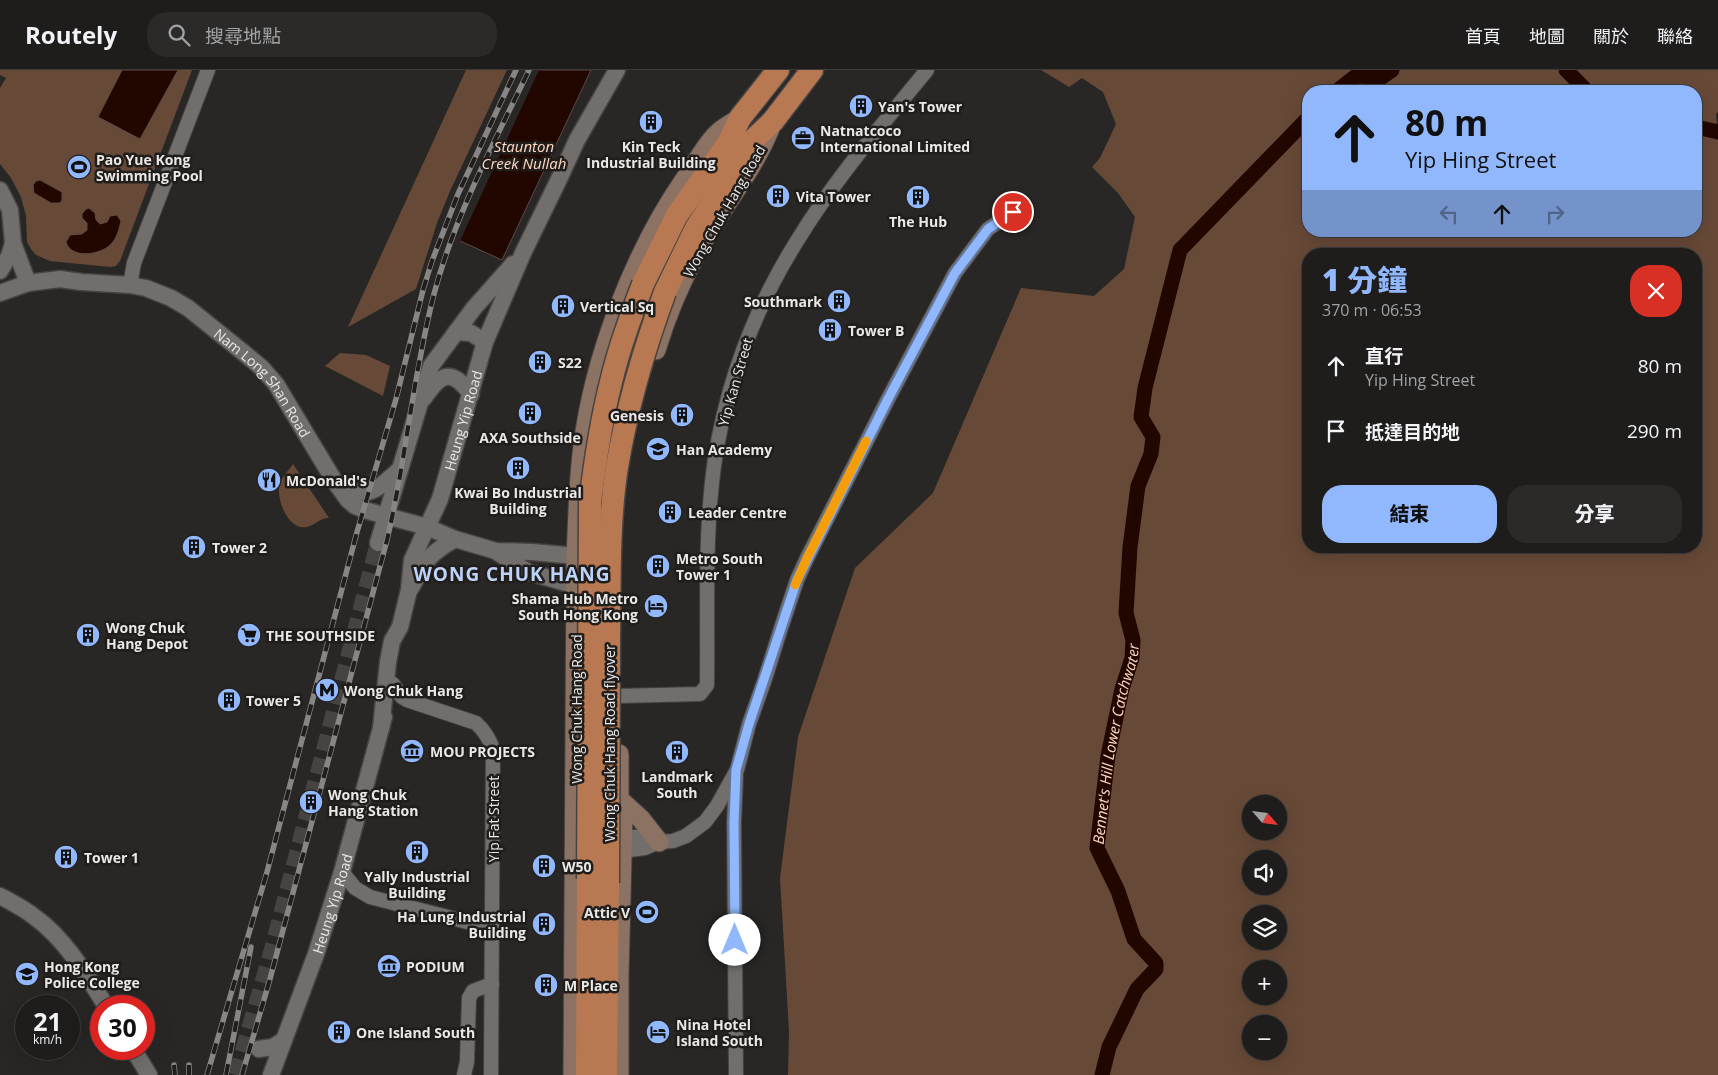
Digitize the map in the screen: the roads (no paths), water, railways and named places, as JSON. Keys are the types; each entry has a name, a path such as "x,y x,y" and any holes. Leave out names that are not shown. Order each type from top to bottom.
{"highway":[{"name":"Wong Chuk Hang Road","path":"740,118 778,70"},
{"name":"Wong Chuk Hang Road","path":"773,121 812,70"},
{"name":"Wong Chuk Hang Road flyover","path":"586,1075 590,503 594,464 610,383 625,333 644,284 677,215 729,142 740,118"},
{"name":"Wong Chuk Hang Road flyover","path":"606,1075 610,567 617,468 634,387 646,342 665,292 696,228 750,143 773,121"}],"main road":[{"name":"Wong Chuk Hang Road","path":"573,1075 576,556 583,444 602,360 623,297 641,257 671,199 716,134 740,118"},
{"name":"Wong Chuk Hang Road","path":"619,1075 621,844 623,816 619,799 616,571 618,500 621,470 657,346 683,281 708,233 759,151 773,121"},
{"path":"576,800 584,806 602,812 611,808 619,799 641,819 659,842"},
{"path":"574,842 611,837 621,844"}],"street":[{"path":"130,284 134,263 208,70"},
{"name":"Heung Yip Road","path":"381,728 392,641 400,627 409,590 412,560 440,499 485,342 523,253 578,140 617,70"},
{"name":"Yip Kan Street","path":"618,696 700,694 707,685 710,508 715,459 738,363 756,317 775,278 797,241 821,205 927,70"},
{"path":"0,190 10,210 13,243 28,283"},
{"path":"621,844 643,836 659,842 673,841 686,836 705,822 717,806 736,770 749,724 766,678 797,580 807,558 955,273 988,229 1013,212"},
{"path":"0,271 9,256 13,243"},
{"name":"Heung Yip Road","path":"378,543 432,366 474,308 523,253"},
{"name":"Nam Long Shan Road","path":"0,293 28,283 60,279 130,284 171,298 188,308 262,368 282,390 300,425 335,482 348,500 355,506 428,527 455,539 496,552 528,572 577,586"},
{"path":"456,332 471,333 485,342"},
{"path":"419,406 433,384 441,378 454,377 471,394"},
{"path":"335,482 362,493 372,492 379,489 399,470"},
{"name":"Heung Yip Road","path":"409,590 426,561 442,546 455,539"},
{"name":"Nam Long Shan Road","path":"496,552 532,552 576,556 616,571"},
{"name":"Heung Yip Road","path":"271,1075 316,954 342,872 393,684 401,642 400,627"},
{"name":"Yip Fat Street","path":"393,684 402,697 407,700 476,723 490,739 493,749 491,1075"},
{"path":"736,770 734,823 736,1075"},
{"path":"342,872 355,888 370,897 471,923 492,924"},
{"path":"0,896 38,919 64,945 98,995"},
{"path":"464,1075 467,1062 469,998 473,991 492,984"},
{"path":"260,1049 273,1047 284,1040"},
{"path":"140,1060 150,1075"}],"water":[{"path":"122,70 178,70 140,139 98,117"},
{"name":"Staunton Creek Nullah","path":"537,70 591,70 502,260 458,240"},
{"path":"40,180 62,192 60,203 51,203 34,193 33,185 36,181"},
{"path":"89,208 95,213 96,220 100,224 107,222 110,216 117,215 121,221 118,232 109,246 98,252 85,254 73,251 66,242 70,235 82,234 87,230 87,223 82,218 82,214"}],"waterway":[{"name":"Bennet's Hill Lower Catchwater","path":"1345,85 1356,76 1382,77 1392,70"},
{"name":"Bennet's Hill Lower Catchwater","path":"1566,70 1581,85"},
{"name":"Bennet's Hill Lower Catchwater","path":"1102,1075 1109,1047 1137,989 1156,969 1156,963 1134,939 1118,891 1097,848 1108,756 1122,689 1132,658 1133,640 1126,613 1130,547 1138,486 1151,454 1153,437 1141,417 1145,388 1180,250 1302,124"},
{"name":"Bennet's Hill Lower Catchwater","path":"1702,128 1718,132"}],"tunnel":[{"path":"236,1075 271,953 378,543"}],"railway":[{"path":"207,1075 267,872 357,532 396,399 423,290 458,194 516,70"},
{"path":"242,1075 270,979 387,540 420,355 434,294 464,208 529,70"},
{"path":"226,1075 251,947"},
{"path":"174,1065 175,1075"},
{"path":"189,1065 189,1075"}],"place":[{"name":"Yan's Tower","path":"861,106"},
{"name":"Kin Teck Industrial Building","path":"651,122"},
{"name":"Natnatcoco International Limited","path":"803,138"},
{"name":"Pao Yue Kong Swimming Pool","path":"79,167"},
{"name":"Vita Tower","path":"778,196"},
{"name":"The Hub","path":"918,197"},
{"name":"Southmark","path":"839,301"},
{"name":"Vertical Sq","path":"563,306"},
{"name":"Tower B","path":"830,330"},
{"name":"S22","path":"540,362"},
{"name":"AXA Southside","path":"530,413"},
{"name":"Genesis","path":"682,415"},
{"name":"Han Academy","path":"658,449"},
{"name":"Kwai Bo Industrial Building","path":"518,468"},
{"name":"McDonald's","path":"269,480"},
{"name":"Leader Centre","path":"670,512"},
{"name":"Tower 2","path":"194,547"},
{"name":"Metro South Tower 1","path":"658,566"},
{"name":"Shama Hub Metro South Hong Kong","path":"656,606"},
{"name":"Wong Chuk Hang Depot","path":"88,635"},
{"name":"THE SOUTHSIDE","path":"249,635"},
{"name":"Wong Chuk Hang","path":"327,690"},
{"name":"Tower 5","path":"229,700"},
{"name":"MOU PROJECTS","path":"412,751"},
{"name":"Landmark South","path":"677,752"},
{"name":"Wong Chuk Hang Station","path":"311,802"},
{"name":"Yally Industrial Building","path":"417,852"},
{"name":"Tower 1","path":"66,857"},
{"name":"W50","path":"544,866"},
{"name":"Attic V","path":"647,912"},
{"name":"Ha Lung Industrial Building","path":"544,924"},
{"name":"PODIUM","path":"389,966"},
{"name":"Hong Kong Police College","path":"27,974"},
{"name":"M Place","path":"546,985"},
{"name":"One Island South","path":"339,1032"},
{"name":"Nina Hotel Island South","path":"658,1032"}],"district":[{"name":"WONG CHUK HANG","path":"512,574"}]}
